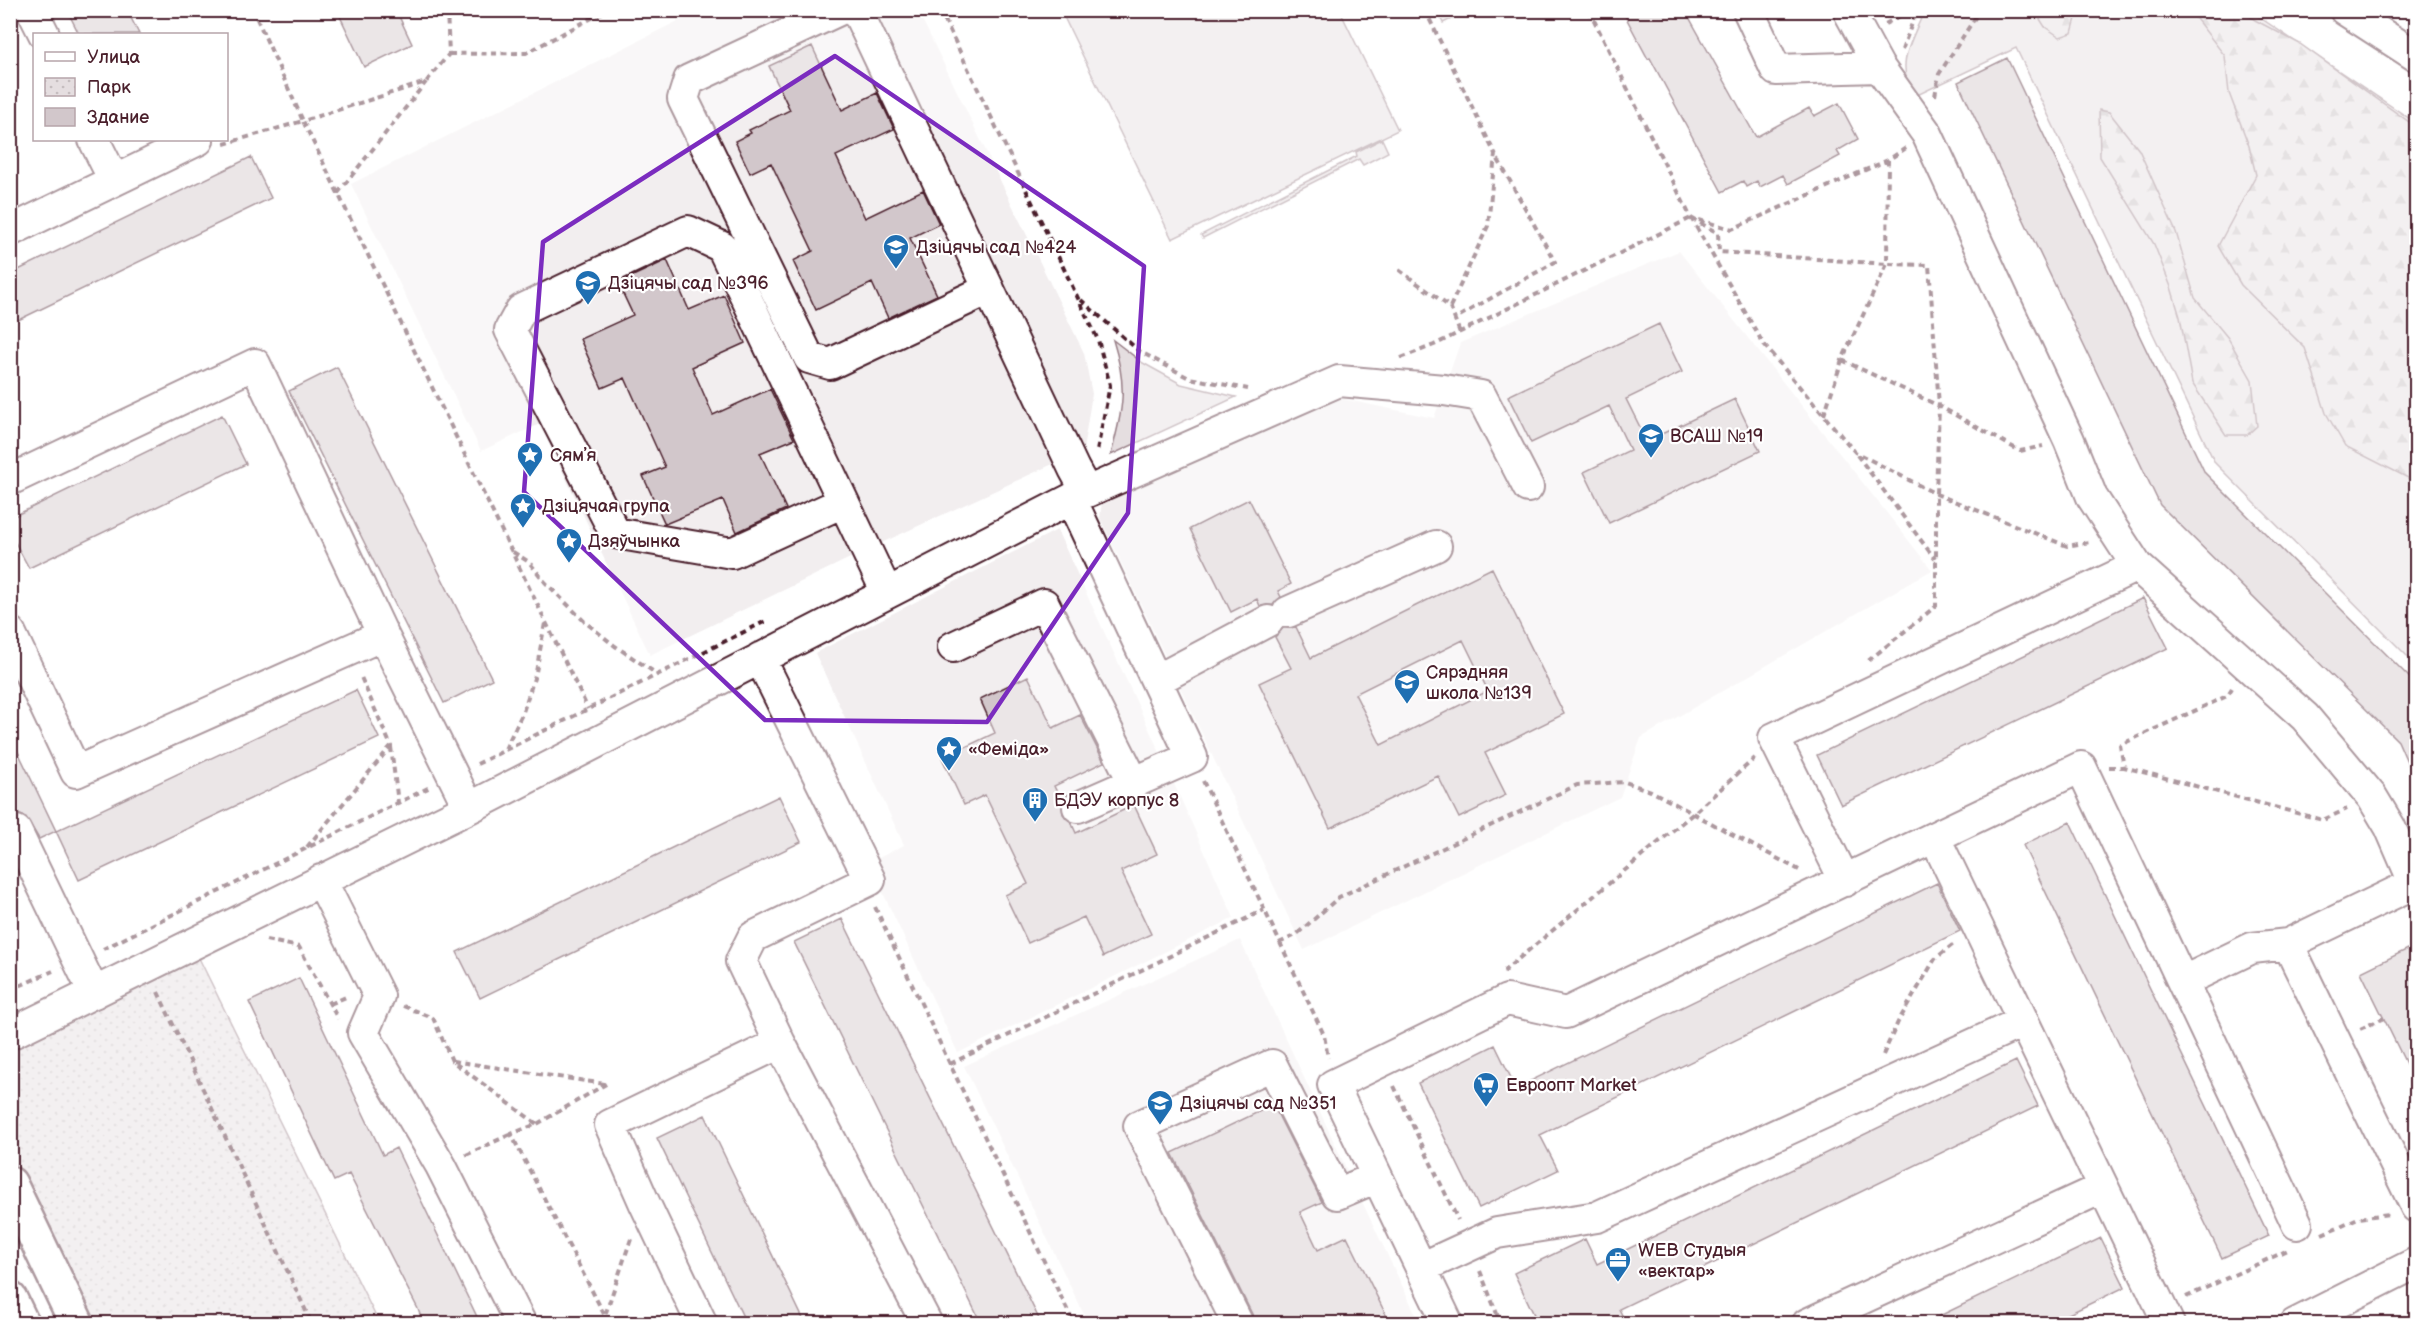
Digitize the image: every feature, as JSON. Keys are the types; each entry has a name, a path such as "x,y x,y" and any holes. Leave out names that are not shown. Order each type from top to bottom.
{"main road":[{"path":"10,1184 77,1323"},
{"path":"10,1299 22,1323"}],"street":[{"path":"32,10 44,33"},
{"path":"839,10 689,80 683,99 808,358 830,364 989,289"},
{"path":"852,10 859,15 989,289 1077,486 1157,680 1192,757 1078,807"},
{"path":"1748,10 1776,70 1884,74"},
{"path":"1848,10 1884,74 1927,134 2069,440 2092,497 2117,538 2137,566 2305,717 2372,797 2390,827 2416,885 2288,944 2252,948 2184,981"},
{"path":"2345,10 2416,56"},
{"path":"94,141 114,180"},
{"path":"10,231 196,141"},
{"path":"843,502 732,553 615,533 510,330 521,310 688,231 722,247 887,593"},
{"path":"10,480 255,364 469,808"},
{"path":"10,1034 469,808 887,593 1077,486 1339,381 1444,390 1480,396 1528,488"},
{"path":"1157,680 1278,617 1436,546"},
{"path":"1838,884 1774,738 2137,566"},
{"path":"953,647 1044,604 1134,783"},
{"path":"10,632 76,772 384,635"},
{"path":"760,658 870,880 753,938 741,962 780,1043 927,1323"},
{"path":"1448,1323 1333,1085 1507,1000 1566,1013 2081,767 2184,981 2301,1237"},
{"path":"16,831 94,993"},
{"path":"1935,838 2102,1188 2166,1316"},
{"path":"321,880 379,996 363,1033 441,1166 521,1323"},
{"path":"2288,944 2405,1210"},
{"path":"1421,1268 1497,1233 1597,1217 2022,1022"},
{"path":"702,1323 610,1125 780,1043"},
{"path":"1238,1323 1139,1126 1272,1065 1337,1194 1377,1177"},
{"path":"1807,1323 2102,1188"},
{"path":"2295,1323 2416,1263"}],"path":[{"path":"338,193 449,54 447,10"},
{"path":"449,54 526,53 607,10"},
{"path":"940,10 1098,340 1110,386 1096,454 1077,486"},
{"path":"1425,10 1494,154 1555,262 1454,319"},
{"path":"1589,10 1691,218 1764,345 1855,452 1936,560"},
{"path":"1884,74 1917,10"},
{"path":"1392,361 1460,333 1691,218 1732,230 1888,160 1927,134 1939,74 1980,10"},
{"path":"426,82 303,121 588,710"},
{"path":"1450,308 1488,226 1494,154"},
{"path":"1824,416 1842,360 1887,264 1888,160"},
{"path":"1691,218 1718,233 1719,252 1929,265 1939,406 1936,606 1864,665"},
{"path":"1399,270 1450,308 1460,333"},
{"path":"1078,298 1139,351 1189,378 1245,389 1257,388"},
{"path":"1842,360 1939,406 2020,451 2069,440"},
{"path":"1855,452 1936,494 2067,546 2117,538"},
{"path":"512,552 529,562 545,582 585,622 658,675"},
{"path":"10,990 132,937 771,619"},
{"path":"504,750 523,712 537,672 545,622"},
{"path":"349,650 391,746 398,803"},
{"path":"2248,666 2227,696 2120,745 2124,767 2323,820 2372,797"},
{"path":"1507,1000 1505,970 1743,771 1774,738"},
{"path":"304,850 391,746"},
{"path":"1192,757 1324,1035"},
{"path":"1280,944 1296,935 1340,897 1576,785 1625,782 1651,791 1838,884"},
{"path":"863,883 1074,1323"},
{"path":"10,911 14,897"},
{"path":"950,1064 1264,910"},
{"path":"1865,1093 1898,1022 1935,959 1976,926"},
{"path":"146,967 312,1323"},
{"path":"433,1018 452,1061 537,1124"},
{"path":"2355,1032 2384,1018"},
{"path":"441,1166 537,1124 606,1084 452,1061"},
{"path":"1382,1061 1470,1245 1501,1323"},
{"path":"511,1134 604,1314"},
{"path":"602,1323 644,1202"},
{"path":"2166,1316 2301,1237 2358,1218 2405,1210"}],"highlighted area":[{"path":"835,56 1144,266 1128,513 987,722 765,720 524,492 543,242"}],"shaded area":[{"path":"698,11 918,11 1084,353 1092,394 1083,450 877,545 650,655 540,424 481,451 351,184"},
{"path":"1679,251 1932,570 1641,738 1620,797 1304,950 1100,518 1102,501 1338,398 1434,418 1460,343"},
{"path":"1057,530 1234,918 958,1053 869,863 904,845 815,653"},
{"name":"Дзіцячы сад №351","path":"1240,940 1420,1323 1088,1323 964,1066"}],"green space":[{"path":"1061,11 1340,11 1398,130 1172,239"},
{"path":"1437,11 1468,11 1443,23"},
{"path":"1929,11 2250,11 2416,123 2416,665 2215,463 2016,48 1913,97 1905,75 1906,55 1923,14"},
{"path":"2035,11 2078,11 2072,33 2060,37 2045,27"},
{"path":"2190,11 2242,11 2300,44 2416,127 2416,482 2345,446 2326,413 2305,348 2241,285 2218,246 2256,175 2249,146 2229,93 2225,56"},
{"path":"2099,110 2109,112 2139,150 2176,232 2195,298 2228,338 2252,380 2257,426 2247,435 2226,435 2192,383 2180,317 2154,244 2100,157"},
{"path":"1382,139 1388,152 1363,165 1359,159 1203,238 1201,235 1357,156 1356,152"},
{"path":"1113,340 1143,363 1181,384 1236,397 1111,455 1122,398 1121,371"},
{"path":"195,950 379,1323 92,1323 11,1156 11,1040"}],"building":[{"path":"67,10 127,10 138,33 78,33"},
{"path":"337,10 396,10 412,44 364,67"},
{"path":"1622,10 1685,10 1756,137 1809,108 1814,116 1839,103 1858,139 1837,151 1840,156 1788,184 1783,175 1760,187 1757,181 1746,187 1743,181 1722,192"},
{"path":"812,46 842,110 877,93 894,129 836,156 865,218 923,190 939,224 910,238 937,295 888,318 872,283 816,310 793,261 813,251 771,163 750,173 735,141 751,133 749,130 790,110 769,66"},
{"path":"2007,58 2205,473 2416,684 2416,782 2398,741 2160,505 1958,82"},
{"path":"251,157 271,198 10,324 10,274"},
{"path":"667,260 689,310 724,295 745,343 692,367 713,415 770,389 794,439 760,453 786,509 737,532 723,500 665,524 643,476 665,467 625,378 602,388 580,339 633,315 618,283"},
{"path":"1659,324 1682,372 1626,399 1647,441 1735,399 1760,451 1609,523 1584,472 1630,450 1609,406 1531,443 1508,396"},
{"path":"337,367 492,679 444,703 289,391"},
{"path":"222,415 246,464 29,568 10,533 10,518"},
{"path":"1249,499 1291,584 1278,591 1281,597 1273,605 1260,606 1257,599 1231,612 1190,529"},
{"path":"1492,568 1564,714 1485,753 1506,795 1459,818 1438,776 1330,828 1259,683 1291,668 1275,637 1283,628 1296,627 1311,658","holes":["1463,640 1488,691 1381,745 1355,694"]},
{"path":"2143,598 2168,648 1841,805 1817,755"},
{"name":"БДЭУ корпус 8","path":"1028,676 1053,728 1080,715 1104,762 1054,786 1062,803 1063,814 1071,822 1076,833 1134,805 1157,854 1121,871 1151,934 1103,957 1084,917 1028,943 1005,895 1028,884 985,795 964,805 942,758 995,733 980,699"},
{"path":"356,690 379,738 79,880 56,831"},
{"path":"10,735 56,831 39,839 26,817 18,814 10,815"},
{"path":"779,796 801,842 480,998 457,952"},
{"path":"2070,822 2269,1236 2222,1258 2023,845"},
{"path":"1937,883 1960,931 1540,1135 1558,1170 1479,1208 1418,1083 1495,1045 1516,1088"},
{"path":"842,919 1041,1323 981,1323 794,942"},
{"path":"2410,948 2416,962 2416,1084 2361,972"},
{"path":"299,978 383,1155 396,1148 480,1323 423,1323 349,1174 334,1181 249,1002"},
{"path":"2016,1061 2038,1106 1619,1309 1626,1323 1538,1323 1514,1273 1585,1239 1597,1264"},
{"path":"1273,1105 1322,1202 1300,1212 1318,1250 1347,1236 1390,1323 1255,1323 1172,1153"},
{"path":"705,1115 805,1323 746,1323 657,1138"},
{"path":"2101,1238 2125,1287 2050,1323 1925,1323"}],"place":[{"name":"Дзіцячы сад №424","path":"896,270"},
{"name":"Дзіцячы сад №396","path":"588,306"},
{"name":"ВСАШ №19","path":"1651,459"},
{"name":"Сямʼя","path":"530,478"},
{"name":"Дзіцячая група","path":"523,529"},
{"name":"Дзяўчынка","path":"569,564"},
{"name":"Сярэдняя школа №139","path":"1407,705"},
{"name":"«Феміда»","path":"949,772"},
{"name":"БДЭУ корпус 8","path":"1035,823"},
{"name":"Евроопт Market","path":"1486,1108"},
{"name":"Дзіцячы сад №351","path":"1160,1126"},
{"name":"WEB Студыя «вектар»","path":"1618,1283"}]}
